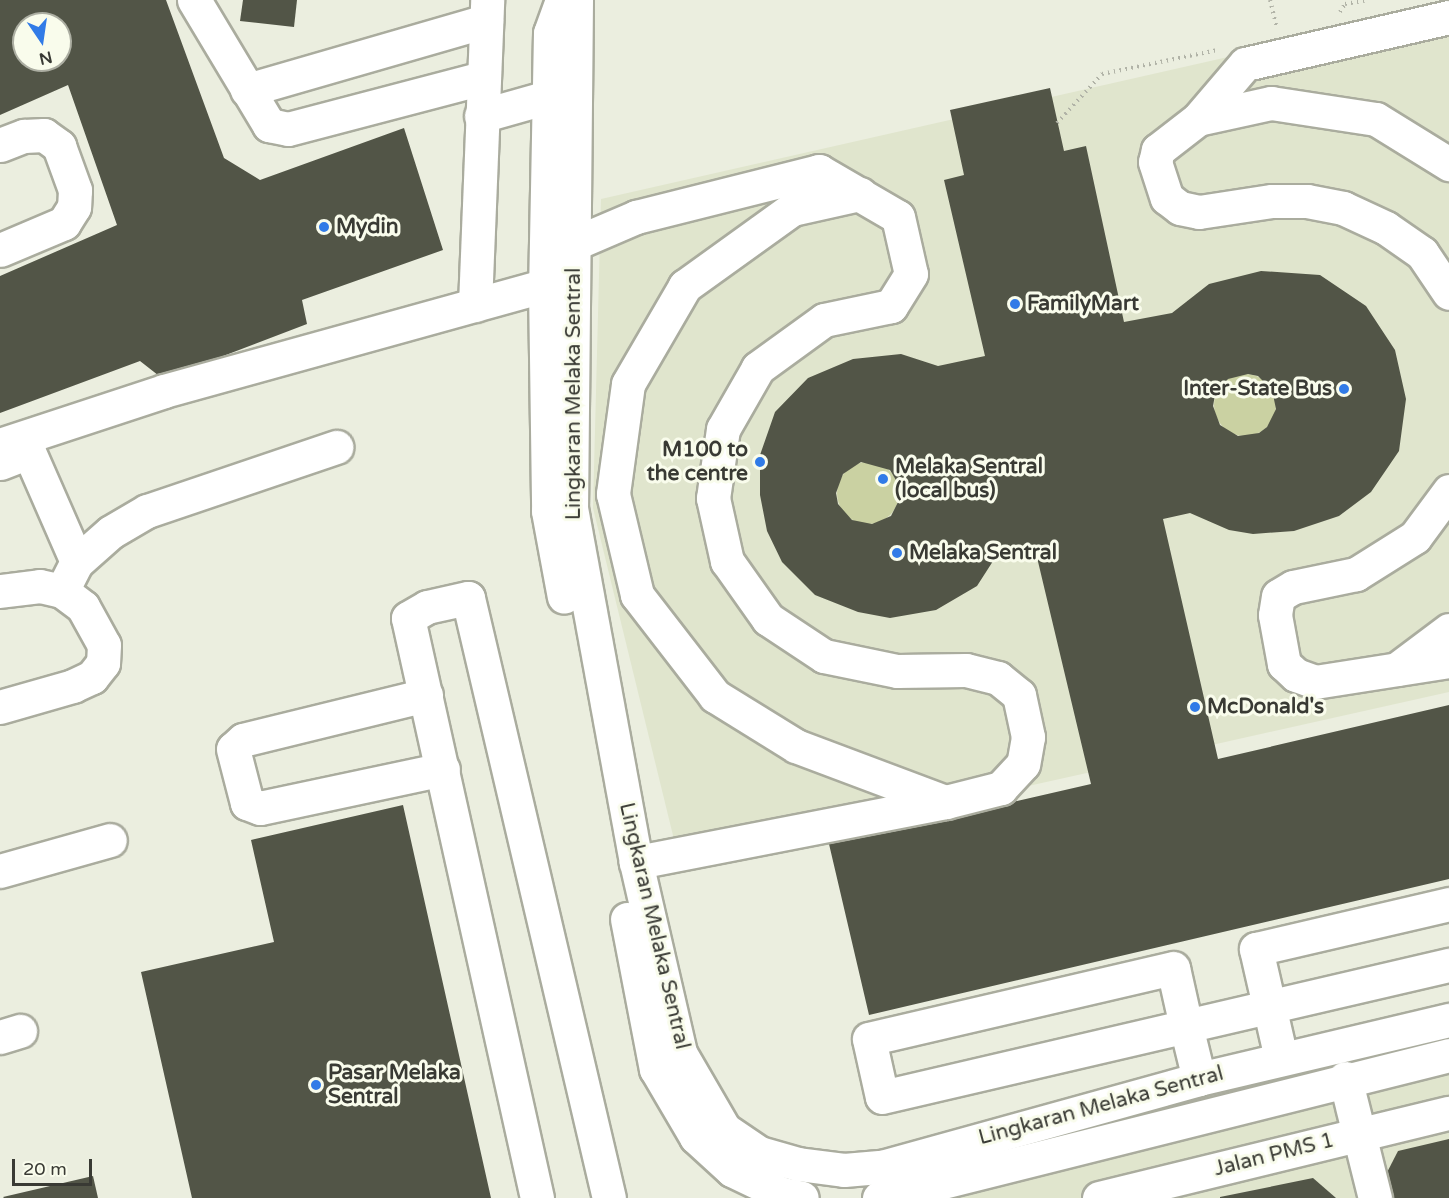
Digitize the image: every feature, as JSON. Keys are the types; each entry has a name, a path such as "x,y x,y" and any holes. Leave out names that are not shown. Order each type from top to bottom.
{"street":[{"path":"194,0 269,125 288,129 483,78"},
{"name":"Lingkaran Melaka Sentral","path":"562,0 550,33 548,97 545,285 548,511 656,1069 696,1137 736,1184 802,1198"},
{"name":"Lingkaran Melaka Sentral","path":"576,0 571,508 636,862 681,1053 724,1129 759,1153 798,1164 844,1170 882,1167 1199,1078 1449,1020"},
{"path":"247,90 486,11 475,305"},
{"path":"1449,17 1245,64 1198,119 1158,150 1155,162 1167,198 1180,208 1199,212 1272,201 1307,201 1343,208 1386,228 1422,253 1449,293"},
{"path":"481,116 548,97"},
{"path":"1198,119 1271,103 1376,119 1449,164"},
{"path":"0,146 24,136 44,135 59,146 75,190 74,207 64,223 0,250"},
{"path":"0,445 164,391 545,285 573,244 636,217 819,171 898,217 912,274 891,306 824,320 758,368 723,429 713,498 728,561 768,619 824,656 897,670 966,670 998,678 1019,695 1028,737 1023,764 1001,788 946,802 636,862"},
{"path":"860,194 792,209 686,286 628,384 613,494 637,595 715,696 796,746 946,802"},
{"path":"62,591 77,562 111,532 147,511 336,447"},
{"path":"0,463 29,452 77,562"},
{"path":"1449,491 1415,537 1356,574 1293,587 1278,596 1275,615 1284,664 1296,675 1315,682 1391,673 1449,662"},
{"path":"0,591 40,586 62,591 83,607 96,625 104,645 103,663 92,676 73,686 0,707"},
{"path":"537,1198 408,618 427,607 468,598 609,1198"},
{"path":"1391,673 1449,630"},
{"path":"426,695 243,740 233,749 247,804 260,808 443,769"},
{"path":"0,871 110,840"},
{"path":"1281,1058 1256,949 1449,904"},
{"path":"1199,1078 1186,1026 1173,968 869,1039 882,1097 1186,1026 1269,1007 1449,964"},
{"name":"Lingkaran Melaka Sentral","path":"879,1198 1345,1078 1449,1055"},
{"path":"1345,1078 1375,1198"},
{"name":"Jalan PMS 1","path":"1099,1198 1449,1113"}],"path":[{"path":"1270,0 1279,37"},
{"path":"1344,4 1368,0"},
{"path":"1058,123 1102,74 1224,49"}],"shaded area":[{"path":"1449,7 1449,692 680,864 593,508 601,199"},
{"path":"1449,1073 1449,1198 949,1198"}],"green space":[{"path":"1245,374 1257,376 1267,383 1274,393 1276,405 1274,417 1267,427 1257,434 1245,436 1233,434 1223,427 1216,417 1214,405 1216,393 1223,383 1233,376"},
{"path":"862,462 874,462 890,471 897,481 899,493 897,505 890,515 874,524 862,524 851,519 842,510 837,499 837,487 842,476 851,467"}],"building":[{"path":"0,0 166,0 224,158 260,180 404,128 443,250 302,300 307,324 163,379 140,361 0,413 0,276 117,225 68,85 0,115"},
{"path":"243,0 297,0 294,27 240,21"},
{"name":"Melaka Sentral","path":"1050,88 1064,151 1086,146 1124,322 1172,313 1209,284 1261,271 1320,275 1366,306 1395,350 1406,399 1399,451 1371,492 1339,516 1294,531 1253,534 1229,530 1190,513 1163,519 1218,759 1449,705 1449,879 869,1015 829,844 1091,784 1035,549 995,558 977,586 936,610 890,618 858,612 815,595 782,562 767,531 760,495 760,455 775,412 808,378 853,359 901,354 938,366 985,356 944,180 964,175 950,110","holes":["1248,374 1258,376 1272,390 1276,409 1267,427 1259,433 1238,436 1220,425 1213,406 1215,395 1228,379","861,462 890,470 900,487 900,498 891,516 872,524 852,520 838,504 836,493 843,474"]},
{"name":"Pasar Melaka Sentral","path":"403,805 491,1198 192,1198 141,972 274,942 251,840"},
{"path":"1449,1139 1449,1198 1382,1198 1379,1188 1398,1151"},
{"path":"93,1176 98,1198 3,1197"},
{"path":"1313,1178 1336,1198 1220,1198 1220,1197"}],"place":[{"name":"Mydin","path":"324,227"},
{"name":"FamilyMart","path":"1015,304"},
{"name":"Inter-State Bus","path":"1344,389"},
{"name":"M100 to the centre","path":"760,462"},
{"name":"Melaka Sentral (local bus)","path":"883,479"},
{"name":"Melaka Sentral","path":"897,553"},
{"name":"McDonald's","path":"1195,707"},
{"name":"Pasar Melaka Sentral","path":"316,1085"}]}
